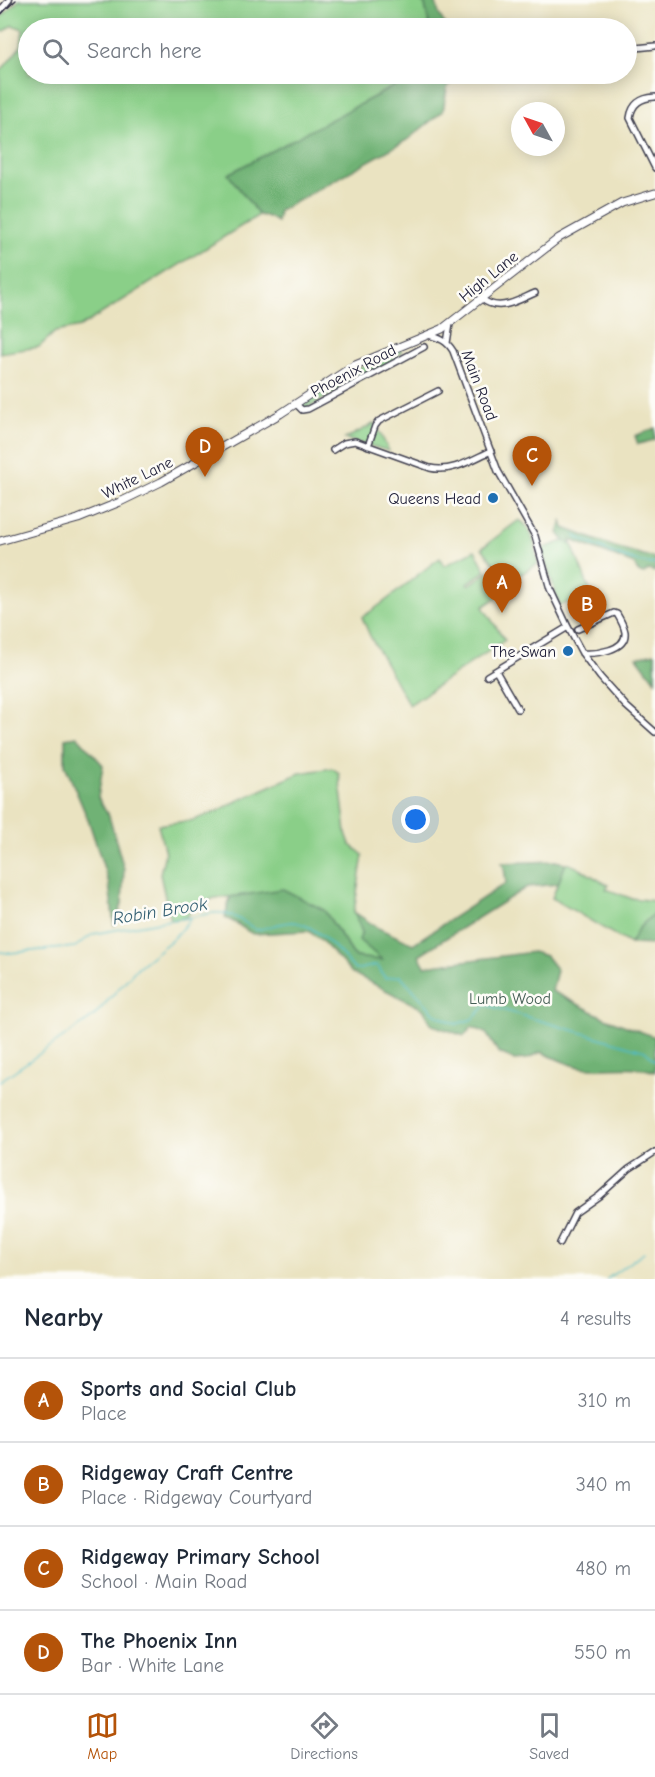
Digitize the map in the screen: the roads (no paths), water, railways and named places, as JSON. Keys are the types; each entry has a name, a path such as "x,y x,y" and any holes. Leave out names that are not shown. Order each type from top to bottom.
{"main road":[{"name":"High Lane","path":"336,376 388,350 450,324 559,238 622,203 655,193"},
{"name":"White Lane","path":"0,541 78,519 140,493 296,404 336,376"}],"street":[{"path":"0,11 9,0"},
{"path":"637,48 655,46"},
{"path":"655,98 641,100 630,114 632,122 653,157 655,168"},
{"path":"482,299 490,304 505,305 535,293"},
{"path":"447,343 450,324"},
{"name":"Main Road","path":"428,335 441,339 453,351 491,451 508,490 535,536 550,589 582,653 612,692 655,732"},
{"name":"Phoenix Road","path":"296,404 302,410 308,409 424,347"},
{"path":"368,446 379,421 438,391"},
{"path":"333,450 350,441 360,442 430,468 442,470 491,451"},
{"path":"578,628 619,611 625,632 624,638 618,645 600,654 582,653"},
{"path":"487,676 568,627"},
{"path":"496,670 518,709"},
{"path":"648,725 655,719"},
{"path":"560,1243 575,1213 655,1152"}],"waterway":[{"path":"575,536 625,558 655,564"},
{"name":"Robin Brook","path":"0,952 75,947 93,934 213,913 230,915 256,930 293,922 302,924 319,934 355,970 377,965 385,978 401,976 436,1015 456,1024 473,1019 486,1005 645,1051 655,1061"},
{"path":"0,1081 93,1017 138,967 173,939 190,919"},
{"path":"607,1279 644,1252"}],"tram line":[{"path":"0,15 16,0"}],"place":[{"name":"The Phoenix Inn","path":"205,477"},
{"name":"Ridgeway Primary School","path":"532,486"},
{"name":"Queens Head","path":"493,498"},
{"name":"Sports and Social Club","path":"502,613"},
{"name":"Ridgeway Craft Centre","path":"587,635"},
{"name":"The Swan","path":"568,651"}],"park label":[{"name":"Lumb Wood","path":"510,998"}]}
